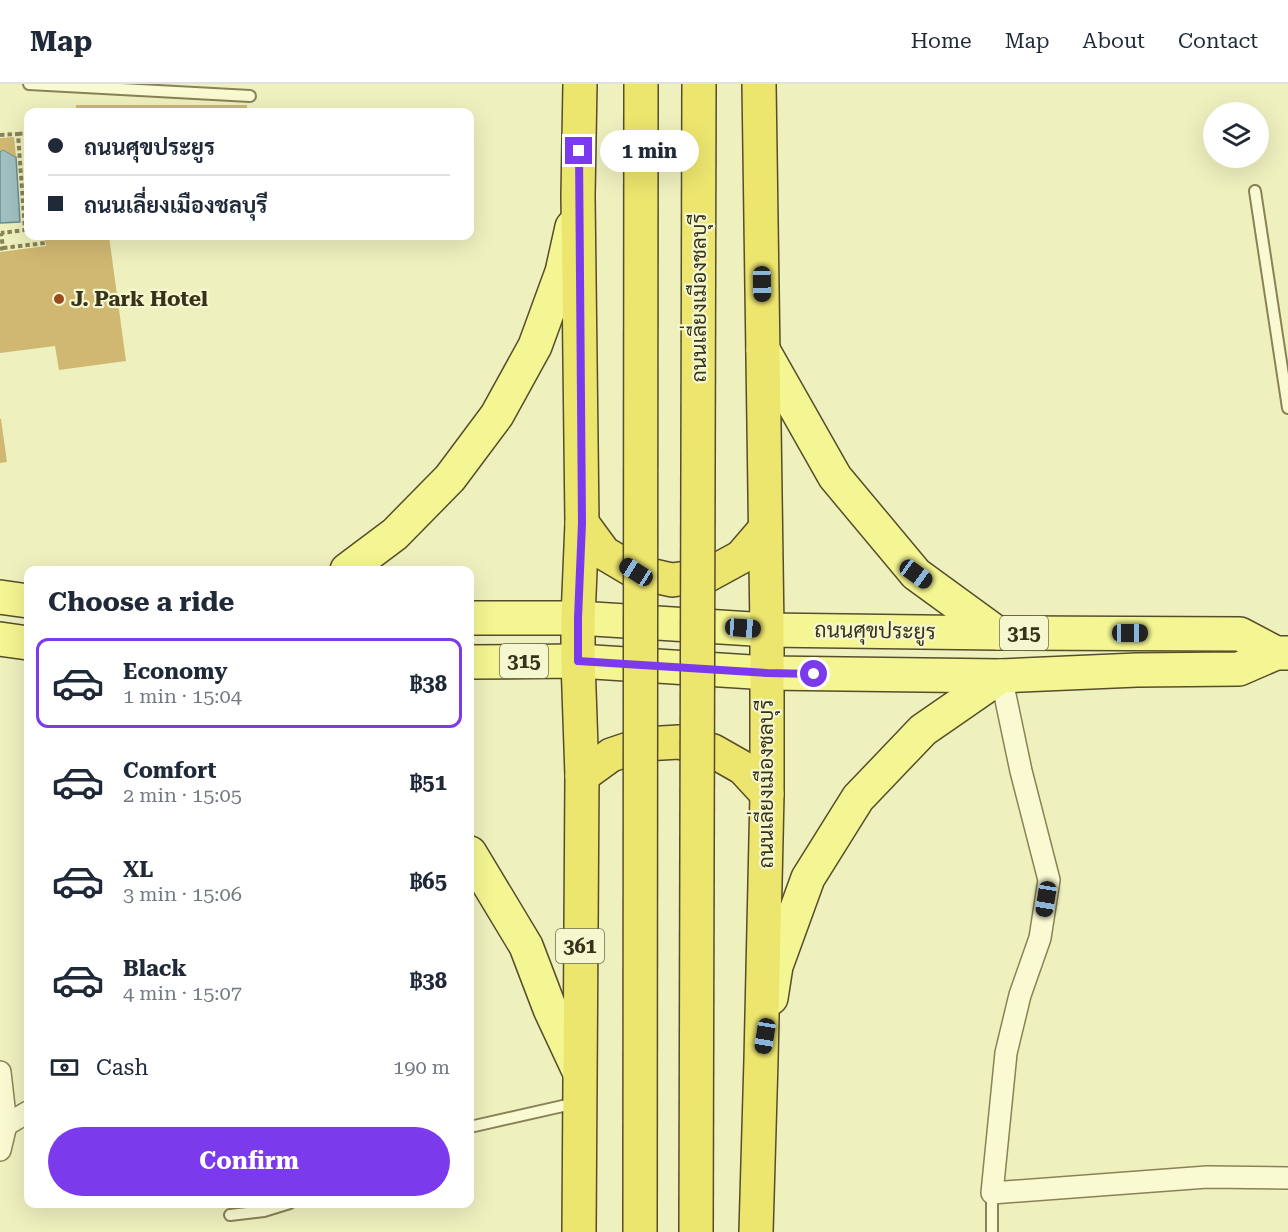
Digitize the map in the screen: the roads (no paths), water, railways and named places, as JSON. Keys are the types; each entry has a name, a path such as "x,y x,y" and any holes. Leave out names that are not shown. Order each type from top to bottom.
{"highway":[{"name":"361","path":"579,1232 582,776 578,661 582,523 578,196 580,84"},
{"path":"640,1232 641,84"},
{"name":"ถนนเลี่ยงเมืองชลบุรี","path":"696,1232 699,84"},
{"name":"ถนนเลี่ยงเมืองชลบุรี","path":"756,1232 768,794 759,84"},
{"path":"582,523 604,553 636,572 672,580 708,575 741,557 765,529"},
{"path":"582,776 611,755 644,744 679,742 713,751 733,762 743,768 768,794"}],"main road":[{"path":"352,566 395,534 450,478 497,415 535,346 562,273 578,196"},
{"path":"763,350 835,477 916,574 997,633"},
{"path":"0,597 24,600"},
{"name":"ถนนศุขประยูร","path":"474,618 578,618 767,630 1240,634 1282,653"},
{"path":"0,639 24,642"},
{"name":"ถนนศุขประยูร","path":"474,662 578,661 767,673 1001,676 1137,670 1239,669 1282,653"},
{"path":"761,1060 776,966 808,878 814,868 858,798 923,730 1001,676"},
{"path":"474,860 526,946 579,1087"}],"street":[{"path":"1001,676 1020,771 1050,880 1040,938 1020,995 1006,1053 992,1193 1207,1177 1288,1178"},
{"path":"0,1072 6,1125 0,1150"},
{"path":"6,1125 24,1114"}],"lane":[{"path":"29,84 250,96"},
{"path":"1255,191 1288,408"},
{"path":"474,1126 579,1087"},
{"path":"992,1193 992,1232"},
{"path":"230,1215 274,1208"}],"water":[{"path":"4,150 16,157 20,222 0,223 0,151"}],"place":[{"name":"J. Park Hotel","path":"59,299"}]}
